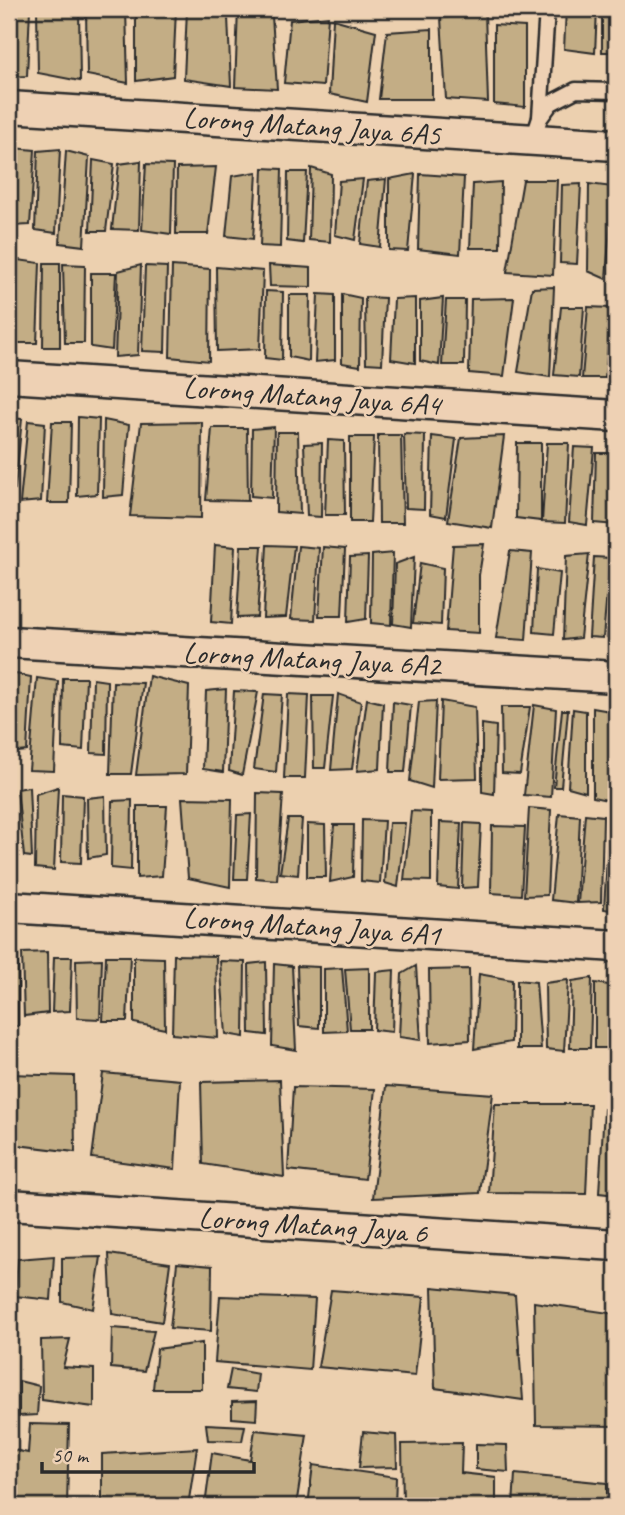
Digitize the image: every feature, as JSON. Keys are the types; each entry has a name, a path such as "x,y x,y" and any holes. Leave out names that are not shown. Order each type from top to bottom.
{"street":[{"name":"Lorong Matang Jaya 6A5","path":"9,107 536,129 616,145"},
{"name":"Lorong Matang Jaya 6A4","path":"9,377 616,416"},
{"name":"Lorong Matang Jaya 6A2","path":"9,642 616,677"},
{"name":"Lorong Matang Jaya 6A1","path":"9,907 616,946"},
{"name":"Lorong Matang Jaya 6","path":"9,1205 616,1245"}],"lane":[{"path":"536,129 547,9"},
{"path":"536,129 551,103 576,90 616,91"}],"building":[{"path":"9,9 30,9 27,76 9,77"},
{"path":"37,9 79,9 80,81 38,73"},
{"path":"86,9 126,9 128,83 87,75"},
{"path":"136,9 176,9 173,76 136,81"},
{"path":"187,9 228,17 231,86 184,79"},
{"path":"238,9 272,16 277,89 235,87"},
{"path":"566,9 597,9 595,53 564,49"},
{"path":"602,9 616,9 616,52 602,52"},
{"path":"485,13 488,102 446,99 441,18"},
{"path":"328,16 323,86 284,83 290,20"},
{"path":"333,19 376,31 367,102 329,94"},
{"path":"494,25 525,27 525,107 494,104"},
{"path":"432,29 432,99 379,99 387,32"},
{"path":"13,148 35,150 30,225 10,226"},
{"path":"60,149 56,233 35,230 38,151"},
{"path":"66,151 89,157 84,246 60,243"},
{"path":"93,160 114,164 106,231 90,231"},
{"path":"141,161 139,230 112,229 119,164"},
{"path":"146,164 173,165 171,234 142,230"},
{"path":"216,167 208,234 176,234 177,168"},
{"path":"263,168 282,169 280,247 260,246"},
{"path":"311,168 331,174 330,242 309,240"},
{"path":"257,172 253,239 226,236 232,176"},
{"path":"288,172 307,172 303,243 287,241"},
{"path":"415,174 408,251 389,250 389,179"},
{"path":"420,174 464,177 460,254 418,249"},
{"path":"363,179 355,240 335,235 339,181"},
{"path":"386,179 380,247 360,244 367,181"},
{"path":"523,180 557,180 553,275 507,272"},
{"path":"501,182 500,248 470,248 473,184"},
{"path":"581,184 577,264 560,263 562,185"},
{"path":"589,184 613,187 606,279 588,271"},
{"path":"9,253 16,253 10,343 9,343"},
{"path":"18,260 40,263 37,343 15,343"},
{"path":"44,263 60,263 60,347 43,347"},
{"path":"63,264 85,265 84,343 65,343"},
{"path":"141,265 138,355 115,357 118,271"},
{"path":"269,265 311,268 311,287 270,286"},
{"path":"145,266 167,267 165,352 142,351"},
{"path":"172,266 210,269 209,361 170,357"},
{"path":"216,267 263,271 260,349 217,351"},
{"path":"91,273 116,273 112,350 91,347"},
{"path":"554,287 550,377 518,372 532,288"},
{"path":"266,291 283,292 282,360 265,358"},
{"path":"318,294 335,295 335,360 315,362"},
{"path":"342,294 361,298 360,366 342,363"},
{"path":"289,295 310,295 309,361 289,357"},
{"path":"365,297 385,298 382,364 366,363"},
{"path":"415,298 415,363 391,359 394,299"},
{"path":"443,298 439,365 420,361 420,301"},
{"path":"514,298 504,376 469,373 471,299"},
{"path":"446,300 465,300 464,365 442,365"},
{"path":"561,307 584,307 579,377 554,375"},
{"path":"588,307 611,308 605,378 582,378"},
{"path":"613,317 616,317 616,381 607,379"},
{"path":"78,417 99,419 97,494 77,496"},
{"path":"9,418 22,419 15,489 9,488"},
{"path":"104,420 129,425 123,495 103,497"},
{"path":"28,421 45,423 41,501 20,503"},
{"path":"52,422 71,422 69,503 47,503"},
{"path":"202,422 201,518 130,516 141,423"},
{"path":"274,427 272,498 251,496 252,429"},
{"path":"212,428 247,428 248,501 206,500"},
{"path":"277,432 298,432 300,514 276,512"},
{"path":"404,434 425,435 424,509 406,508"},
{"path":"378,435 401,435 403,523 379,523"},
{"path":"432,436 456,439 446,517 430,514"},
{"path":"504,436 492,528 448,521 461,438"},
{"path":"350,437 374,437 370,522 350,522"},
{"path":"328,440 344,441 345,515 325,515"},
{"path":"322,443 321,517 307,516 304,444"},
{"path":"517,443 541,443 541,521 516,518"},
{"path":"547,443 569,443 565,523 542,522"},
{"path":"574,447 594,448 587,525 569,522"},
{"path":"596,453 616,453 616,525 594,523"},
{"path":"484,544 479,575 479,633 446,631 453,545"},
{"path":"215,545 235,547 231,624 211,622"},
{"path":"267,545 294,546 286,617 263,618"},
{"path":"241,546 262,546 257,617 237,618"},
{"path":"298,546 319,548 315,620 291,619"},
{"path":"323,547 345,549 342,616 319,616"},
{"path":"510,551 532,553 526,640 496,638"},
{"path":"393,553 391,625 371,623 372,555"},
{"path":"589,554 580,638 563,640 566,556"},
{"path":"368,556 366,619 348,622 350,557"},
{"path":"414,557 411,627 393,624 395,564"},
{"path":"594,557 610,558 603,638 589,637"},
{"path":"420,563 443,568 441,625 413,623"},
{"path":"537,569 560,573 554,634 534,632"},
{"path":"613,573 616,574 616,638 607,637"},
{"path":"11,673 31,677 27,751 9,753"},
{"path":"149,676 189,686 186,774 136,775"},
{"path":"37,678 58,681 54,771 29,770"},
{"path":"63,678 86,678 83,750 62,748"},
{"path":"93,679 107,681 106,754 91,753"},
{"path":"113,682 143,683 131,774 110,774"},
{"path":"226,689 223,772 203,769 206,691"},
{"path":"234,691 258,692 242,775 229,771"},
{"path":"264,694 282,695 276,772 254,769"},
{"path":"288,694 309,695 305,778 284,778"},
{"path":"338,694 361,702 352,769 331,770"},
{"path":"313,696 333,696 325,768 314,768"},
{"path":"367,699 383,703 380,769 357,771"},
{"path":"436,701 432,788 410,781 419,702"},
{"path":"441,701 475,707 477,778 438,779"},
{"path":"393,702 411,705 405,772 390,772"},
{"path":"534,705 556,709 551,797 524,795"},
{"path":"501,707 530,707 520,774 502,773"},
{"path":"593,708 616,712 616,802 593,797"},
{"path":"573,709 586,711 586,792 568,787"},
{"path":"562,710 568,710 561,787 554,787"},
{"path":"482,724 496,726 494,794 482,792"},
{"path":"10,784 15,857 9,857"},
{"path":"29,787 32,857 24,856 17,789"},
{"path":"58,787 54,870 35,868 36,794"},
{"path":"257,793 283,794 277,880 256,878"},
{"path":"62,794 83,796 81,863 61,862"},
{"path":"105,796 106,855 88,858 87,798"},
{"path":"182,798 232,799 230,887 188,878"},
{"path":"132,800 131,870 111,868 112,801"},
{"path":"137,806 167,806 162,876 137,878"},
{"path":"529,808 551,810 547,895 524,896"},
{"path":"411,811 431,812 431,881 404,880"},
{"path":"251,814 247,879 234,879 237,815"},
{"path":"559,814 580,816 576,903 551,900"},
{"path":"585,814 603,816 601,902 578,903"},
{"path":"288,819 302,819 298,875 280,873"},
{"path":"362,820 384,821 380,883 361,881"},
{"path":"440,822 461,823 458,889 438,887"},
{"path":"389,823 405,823 398,887 385,883"},
{"path":"464,823 481,824 478,887 462,888"},
{"path":"307,824 325,825 326,877 307,877"},
{"path":"334,825 354,825 353,877 330,882"},
{"path":"492,826 525,827 521,895 491,893"},
{"path":"608,840 616,841 616,911 604,909"},
{"path":"9,952 18,955 18,1026 9,1026"},
{"path":"47,952 48,1013 24,1016 22,953"},
{"path":"174,955 216,956 218,1038 172,1034"},
{"path":"106,956 130,956 127,1021 103,1021"},
{"path":"54,957 72,957 70,1011 52,1012"},
{"path":"134,957 164,958 165,1029 134,1023"},
{"path":"102,959 100,1019 77,1018 76,960"},
{"path":"220,961 245,962 244,1037 226,1034"},
{"path":"266,962 267,1035 250,1033 249,964"},
{"path":"274,964 292,966 296,1050 272,1046"},
{"path":"297,966 319,967 319,1028 299,1026"},
{"path":"416,966 421,1040 399,1037 402,974"},
{"path":"342,968 347,1031 324,1032 324,969"},
{"path":"369,968 369,1029 350,1029 345,969"},
{"path":"469,969 470,1040 430,1043 429,970"},
{"path":"394,970 392,1032 374,1030 376,972"},
{"path":"479,974 512,980 511,1042 474,1049"},
{"path":"592,978 590,1048 570,1048 572,981"},
{"path":"517,980 536,982 541,1049 517,1049"},
{"path":"568,980 564,1051 546,1049 545,983"},
{"path":"595,983 616,986 615,1048 595,1048"},
{"path":"103,1073 180,1080 175,1169 92,1158"},
{"path":"9,1074 74,1076 75,1152 9,1144"},
{"path":"280,1080 284,1177 203,1164 201,1082"},
{"path":"386,1086 493,1094 480,1193 373,1198"},
{"path":"293,1087 375,1089 365,1179 288,1170"},
{"path":"495,1104 590,1104 586,1194 489,1193"},
{"path":"604,1109 616,1110 616,1195 599,1193"},
{"path":"109,1254 170,1263 162,1322 112,1314"},
{"path":"54,1256 51,1300 15,1296 18,1259"},
{"path":"101,1257 93,1309 62,1302 62,1258"},
{"path":"177,1263 212,1266 211,1331 170,1328"},
{"path":"432,1287 515,1295 523,1400 435,1388"},
{"path":"331,1290 424,1297 415,1376 318,1367"},
{"path":"220,1296 315,1299 310,1370 215,1362"},
{"path":"534,1302 616,1314 616,1426 536,1425"},
{"path":"112,1328 154,1331 144,1371 111,1368"},
{"path":"70,1339 63,1367 94,1369 94,1407 42,1400 41,1340"},
{"path":"202,1343 202,1389 153,1389 157,1349"},
{"path":"231,1369 258,1374 256,1392 227,1389"},
{"path":"19,1381 39,1386 37,1415 19,1416"},
{"path":"257,1401 256,1420 232,1418 232,1402"},
{"path":"30,1424 69,1425 67,1506 9,1506 9,1449 28,1453"},
{"path":"206,1424 245,1426 242,1441 208,1440"},
{"path":"255,1430 307,1435 296,1506 205,1506 212,1453 250,1460"},
{"path":"363,1432 396,1435 397,1467 359,1468"},
{"path":"462,1443 461,1473 496,1477 496,1506 403,1506 402,1444"},
{"path":"476,1444 507,1445 508,1472 476,1469"},
{"path":"197,1448 188,1506 102,1506 102,1454"},
{"path":"313,1465 396,1477 395,1506 308,1506"},
{"path":"515,1474 607,1483 607,1506 513,1506"}]}
